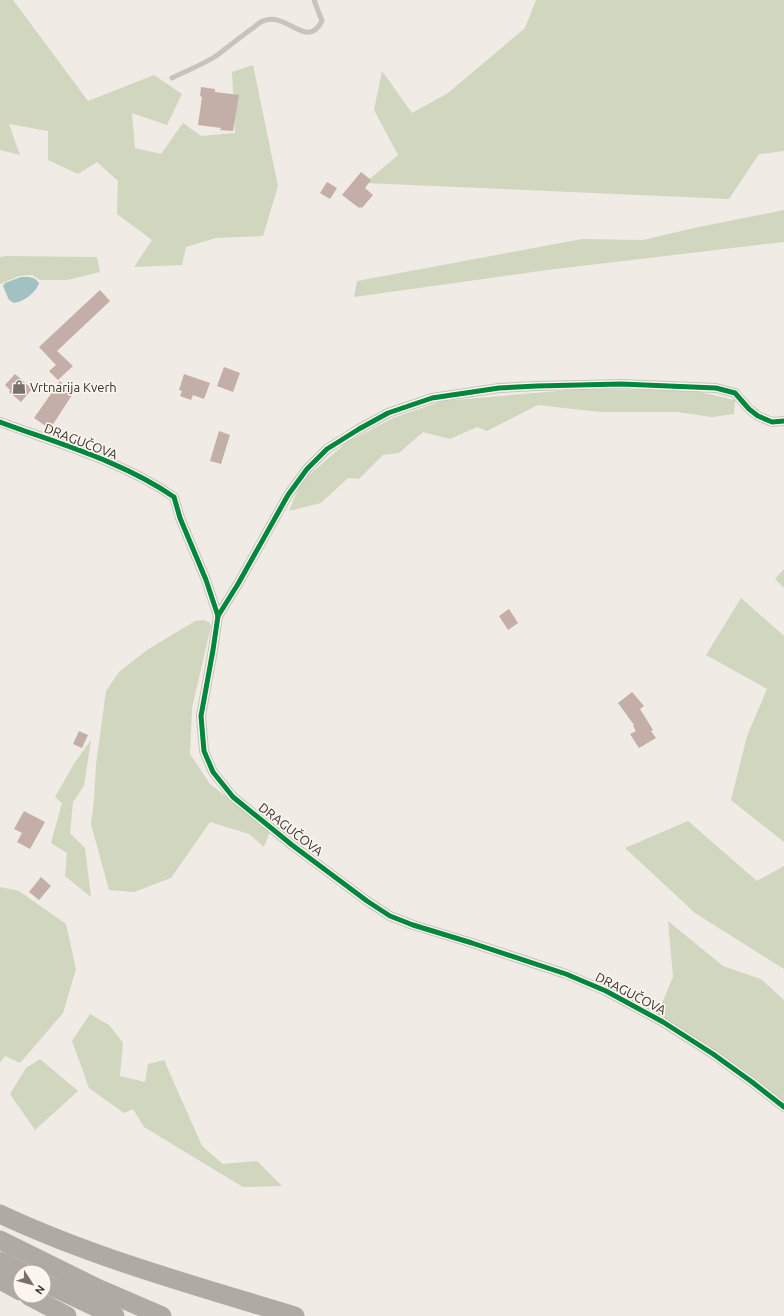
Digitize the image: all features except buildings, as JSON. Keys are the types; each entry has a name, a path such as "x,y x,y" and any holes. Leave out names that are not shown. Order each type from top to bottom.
{"highway":[{"path":"0,1214 100,1255 203,1289 295,1316"},
{"path":"0,1240 97,1288 162,1316"},
{"path":"0,1261 12,1267"},
{"path":"0,1280 12,1287"},
{"path":"52,1287 115,1316"},
{"path":"44,1304 67,1316"}],"street":[{"path":"218,616 238,584 288,494 307,469 327,449 359,429 396,410 432,398 499,388 621,384 716,388 735,393 749,409 758,416 772,422 784,420"},
{"name":"DRAGUČOVA","path":"0,422 104,460 137,476 174,497 180,518 206,580 218,616 201,716 203,744 204,751 213,772 233,798 367,901 390,916 413,925 559,972 606,991 663,1022 713,1054 784,1107"}],"lane":[{"path":"172,78 214,57 263,21 274,19 283,21 302,32 311,32 318,28 322,21 314,0"}],"green space":[{"path":"0,0 13,0 88,101 154,75 182,94 167,125 132,113 135,148 161,154 183,123 201,136 235,133 232,72 253,65 278,186 263,236 216,238 186,247 182,265 134,267 152,240 117,214 118,181 97,162 78,174 48,160 48,131 9,124 20,155 0,150"},
{"path":"536,0 784,0 784,151 759,154 729,199 365,183 398,155 374,110 382,71 412,113 448,93 525,28"},
{"path":"784,210 784,242 547,270 354,297 357,281 582,239 643,240"},
{"path":"0,257 97,257 100,272 67,280 40,280 32,275 19,276 0,284"},
{"path":"582,389 695,391 735,400 734,414 712,417 676,412 600,412 538,405 487,431 477,427 450,439 423,432 399,453 383,455 359,479 348,478 321,503 289,511 301,482 347,442 393,418 442,401"},
{"path":"784,569 784,588 775,579"},
{"path":"741,598 784,636 784,842 731,800 747,736 767,689 706,655"},
{"path":"203,620 209,622 211,626 192,708 190,754 210,784 270,831 264,847 249,834 210,822 171,878 134,892 109,890 91,824 96,765 106,691 119,672 147,650 195,621"},
{"path":"91,740 84,786 73,802 70,833 85,848 91,897 65,876 67,853 51,843 62,803 55,797 75,762"},
{"path":"688,821 757,881 784,866 784,969 695,913 625,848"},
{"path":"0,887 19,891 66,924 76,969 63,1013 20,1063 5,1056 0,1063"},
{"path":"668,921 723,966 761,979 784,1000 784,1102 657,1015 673,977"},
{"path":"90,1014 109,1025 123,1043 120,1076 145,1082 148,1064 164,1060 202,1146 223,1164 257,1161 282,1186 243,1187 144,1127 133,1109 124,1113 89,1088 72,1041"},
{"path":"40,1059 78,1091 35,1130 10,1094 26,1068"}],"water":[{"path":"21,277 33,278 39,283 29,296 14,303 9,300 3,286 5,283"}],"cycle path":[{"path":"218,616 238,584 288,495 307,469 327,449 388,413 432,398 499,388 621,384 716,388 735,393 749,409 758,416 772,422 784,421"},
{"path":"0,422 112,463 154,484 174,497 180,518 206,580 218,616 201,716 204,751 213,772 233,797 292,845 367,901 390,916 413,925 566,974 606,991 663,1022 713,1054 784,1107"}],"place":[{"name":"Vrtnarija Kverh","path":"19,387"}]}
